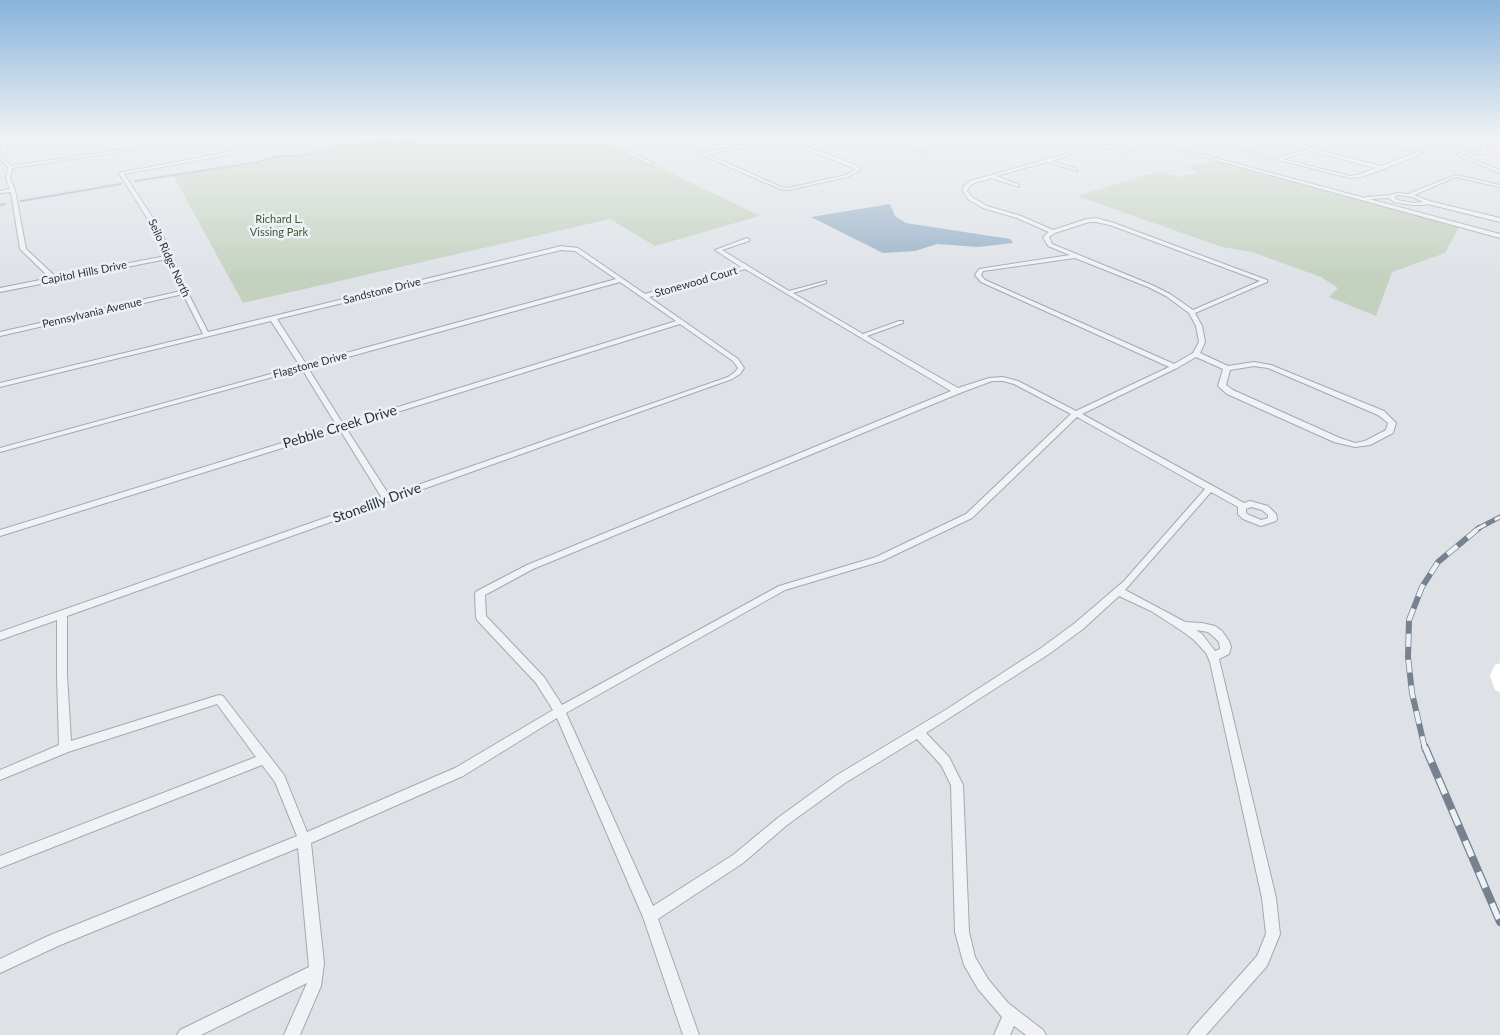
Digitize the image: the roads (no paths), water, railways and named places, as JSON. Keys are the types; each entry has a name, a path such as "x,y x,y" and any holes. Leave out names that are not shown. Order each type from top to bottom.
{"main road":[{"path":"1500,669 1498,675 1500,686"}],"street":[{"path":"10,184 22,250 54,279"},
{"name":"Seilo Ridge North","path":"129,184 157,229 184,292 206,334"},
{"path":"772,184 788,190 812,184"},
{"path":"969,184 965,191 971,199 985,207 1019,217 1053,232"},
{"path":"1013,184 1017,186"},
{"path":"1311,184 1500,236"},
{"path":"1410,195 1436,184"},
{"path":"0,192 12,190"},
{"path":"1377,203 1393,198 1397,194 1410,195 1424,199 1427,202 1500,220"},
{"path":"1362,198 1393,198 1413,204 1427,202"},
{"path":"0,966 53,941 304,839 459,772 560,712 782,588 879,559 969,516 1076,414 1175,367 1196,354 1202,342 1199,326 1192,312 1168,295 1150,286 1050,245 1046,238 1053,232 1089,220 1096,220 1112,224 1265,281 1192,312"},
{"path":"748,240 718,250 957,391"},
{"name":"Sandstone Drive","path":"0,385 561,248 576,249 736,360"},
{"path":"1075,256 981,270 978,275 983,281 1175,367"},
{"name":"Capitol Hills Drive","path":"0,290 168,257"},
{"name":"Stonewood Court","path":"644,296 747,267"},
{"name":"Flagstone Drive","path":"0,450 621,280"},
{"path":"788,293 824,282"},
{"name":"Pennsylvania Avenue","path":"0,334 184,292"},
{"path":"273,318 387,499"},
{"name":"Pebble Creek Drive","path":"0,533 680,322"},
{"path":"862,336 901,322"},
{"path":"1196,354 1227,368 1254,364 1269,366 1381,413 1392,423 1390,431 1366,443 1355,445 1337,440 1230,392 1222,386 1227,368"},
{"name":"Stonelilly Drive","path":"0,636 730,378 738,373 741,368 736,360"},
{"path":"691,1035 650,916 560,712 540,680 481,617 480,593 530,567 957,391 991,379 1016,382 1243,506"},
{"path":"650,916 738,859 783,821 841,779 1045,651 1079,626 1118,591 1163,544 1210,488"},
{"path":"1118,591 1182,626 1198,638 1213,657 1269,898 1273,934 1262,961 1196,1035"},
{"path":"62,614 65,748"},
{"path":"1182,626 1202,627 1211,629 1218,634 1226,647 1225,651 1213,657"},
{"path":"0,774 65,748 219,699 280,779 304,839 317,963 314,986 292,1035"},
{"path":"918,732 945,761 956,785 962,932 969,960 984,984 1003,1008 1038,1035"},
{"path":"0,862 264,759"},
{"path":"185,1035 316,971"},
{"path":"1002,1035 1011,1014"}],"water":[{"path":"890,204 895,216 906,223 1010,239 1013,243 978,247 937,244 915,251 883,253 811,217"}],"waterway":[{"path":"21,201 119,184"},
{"path":"0,205 5,204"}],"railway":[{"path":"1477,529 1500,517"},
{"path":"1425,749 1412,693 1408,657 1409,620 1422,587 1438,562 1479,528"},
{"path":"1425,747 1500,922"}],"park label":[{"name":"Richard L. Vissing Park","path":"279,225"}]}
